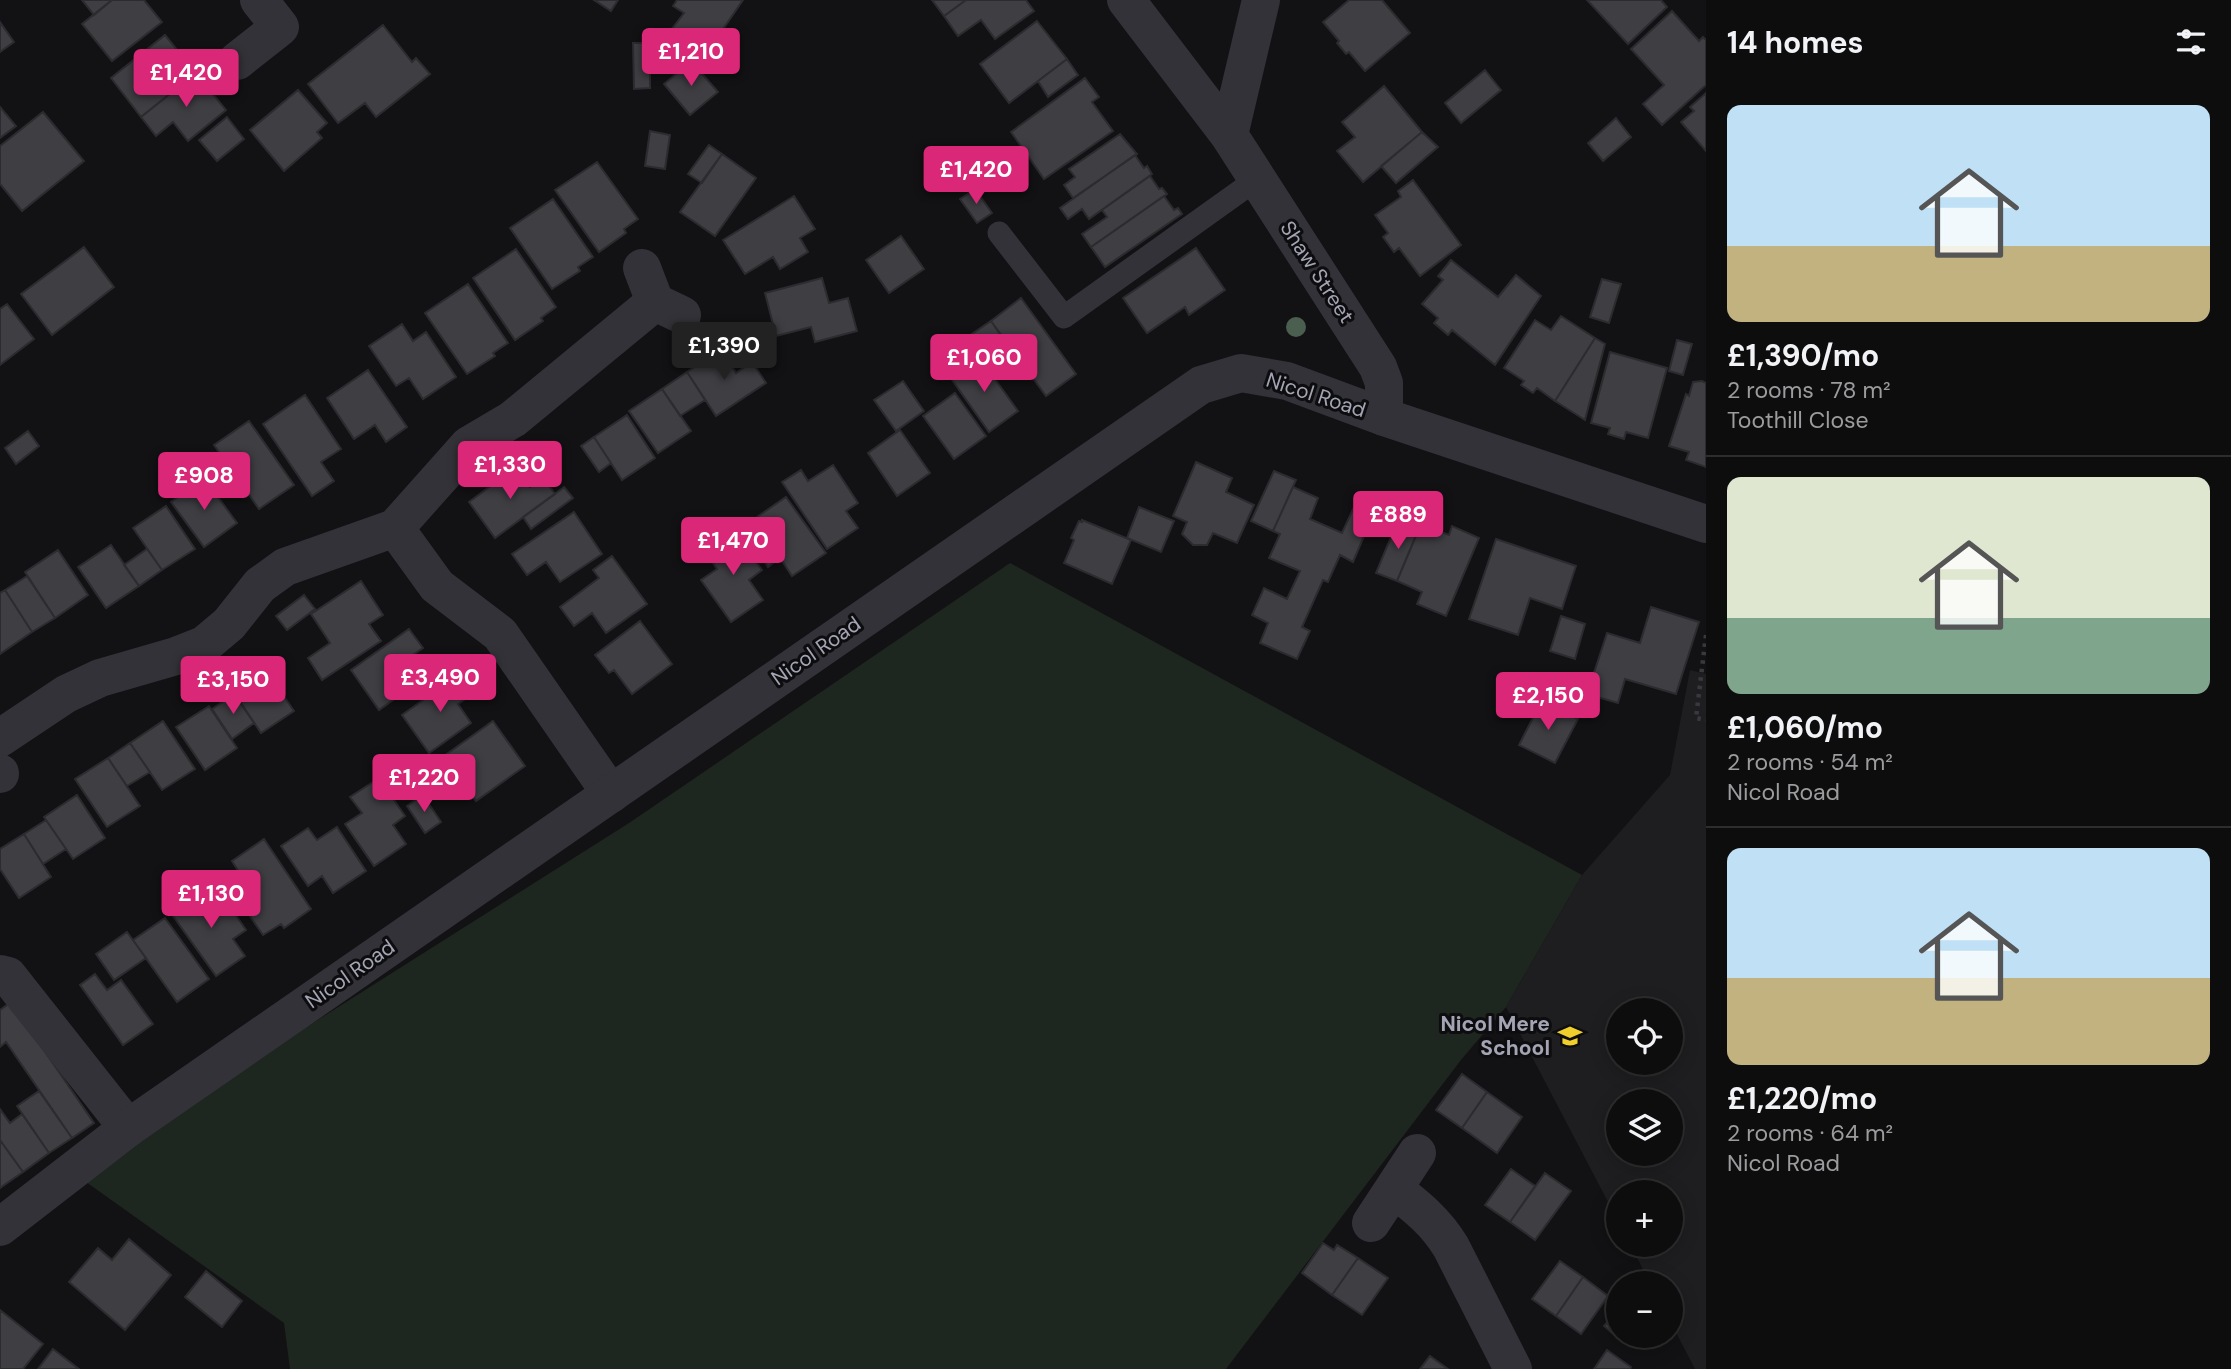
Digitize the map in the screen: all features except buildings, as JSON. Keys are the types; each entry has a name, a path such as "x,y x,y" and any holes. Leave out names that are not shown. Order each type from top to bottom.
{"street":[{"path":"237,61 280,27 259,0"},
{"name":"Shaw Street","path":"1126,0 1229,135 1378,367 1384,383 1384,417"},
{"path":"1229,135 1261,0"},
{"path":"0,738 66,694 100,678 204,645 229,624 260,585 285,567 395,528 469,445 513,419 660,295"},
{"name":"Nicol Road","path":"0,1227 128,1128 1201,385 1241,373 1287,381 1384,417 1706,524"},
{"path":"395,528 437,586 500,634 611,794"},
{"path":"0,974 8,976 128,1128"},
{"path":"1371,1223 1417,1153"},
{"path":"1394,1189 1426,1213 1440,1228 1513,1369"}],"lane":[{"path":"999,233 1063,317 1257,179"}],"path":[{"path":"1706,635 1696,718 1706,720"}],"shaded area":[{"path":"1010,563 1582,875 1506,1007 1461,1060 1226,1369 290,1369 284,1323 79,1177 136,1135 629,823"},
{"name":"Nicol Mere School","path":"1690,670 1706,674 1706,1369 1695,1369 1683,1346 1683,1271 1644,1271 1637,1257 1683,1257 1683,1180 1606,1180 1606,1198 1506,1007 1582,875 1670,775"}],"place":[{"name":"Nicol Mere School","path":"1570,1036"}]}
